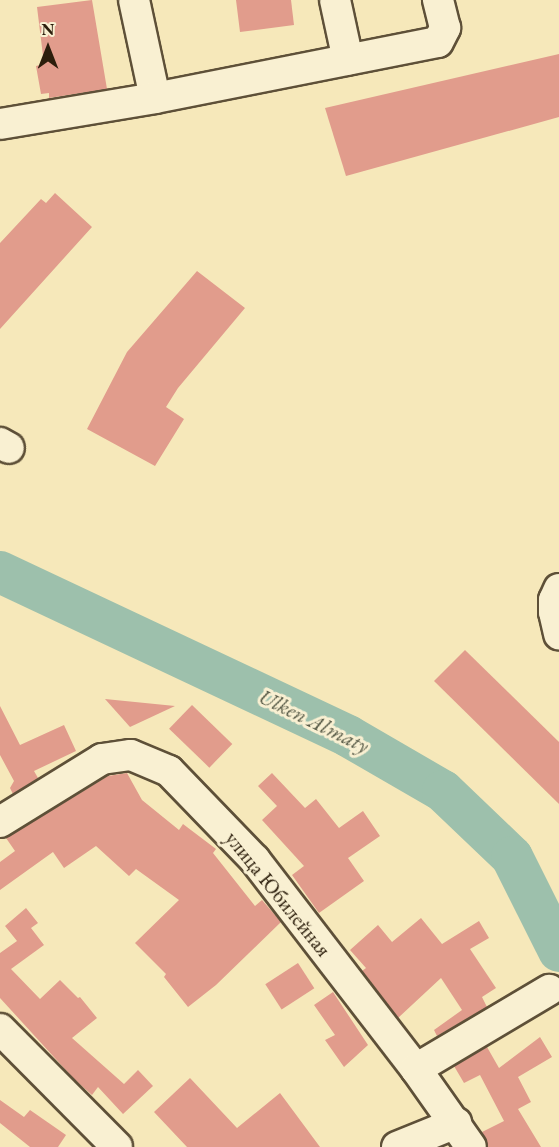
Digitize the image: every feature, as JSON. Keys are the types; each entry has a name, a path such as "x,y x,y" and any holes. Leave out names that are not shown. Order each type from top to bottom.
{"street":[{"path":"134,0 155,98"},
{"path":"335,0 348,60"},
{"path":"0,124 155,98 438,42 446,28 438,0"},
{"path":"0,131 5,143 0,148"},
{"path":"559,589 554,600 554,612 559,634"},
{"name":"улица Юбилейная","path":"0,822 102,759 131,755 169,771 255,860 416,1069 463,1135"},
{"path":"416,1069 549,990"},
{"path":"0,1029 117,1147"},
{"path":"397,1147 463,1135"}],"building":[{"path":"92,0 107,89 49,98 49,93 41,94 36,66 44,64 37,7"},
{"path":"236,0 291,0 294,25 240,32"},
{"path":"559,54 559,117 346,176 325,108"},
{"path":"55,193 92,227 0,329 0,243 41,199 46,203"},
{"path":"197,271 245,308 178,388 166,407 184,419 155,466 87,429 127,352"},
{"path":"465,650 559,742 559,804 434,681"},
{"path":"105,699 175,706 130,727"},
{"path":"192,705 232,744 209,768 169,729"},
{"path":"0,706 20,745 64,725 76,751 34,771 38,778 13,794 10,788 14,781 0,755"},
{"path":"127,773 142,800 179,830 183,824 216,849 213,853 255,906 262,900 281,922 216,985 188,1007 164,977 166,974 135,943 179,900 136,869 129,876 96,846 64,868 53,852 0,890 0,862 15,851 6,838 108,776"},
{"path":"272,773 305,808 316,799 339,828 363,811 380,836 348,858 364,881 319,913 292,875 304,866 262,820 277,806 258,786"},
{"path":"26,908 38,923 31,928 44,945 11,969 40,999 60,980 78,998 80,997 97,1018 72,1038 124,1084 138,1070 153,1086 123,1114 98,1087 92,1095 74,1079 0,998 0,953 17,941 5,926"},
{"path":"421,918 442,944 479,921 489,938 470,949 496,988 482,997 487,1007 437,1036 434,1030 462,1010 441,978 398,1018 362,971 366,968 350,950 378,925 392,942"},
{"path":"298,963 314,988 282,1009 265,984"},
{"path":"333,992 368,1045 344,1067 325,1040 335,1035 314,1005"},
{"path":"540,1037 552,1057 518,1077 531,1102 518,1109 541,1147 488,1147 482,1132 504,1121 480,1075 464,1083 454,1066 487,1047 499,1068"},
{"path":"190,1078 237,1128 280,1093 320,1147 187,1147 154,1112"},
{"path":"0,1100 24,1117 30,1110 66,1135 58,1147 30,1147 0,1123"}],"waterway":[{"name":"Ulken Almaty","path":"0,572 348,736 443,791 512,857 559,951"}]}
